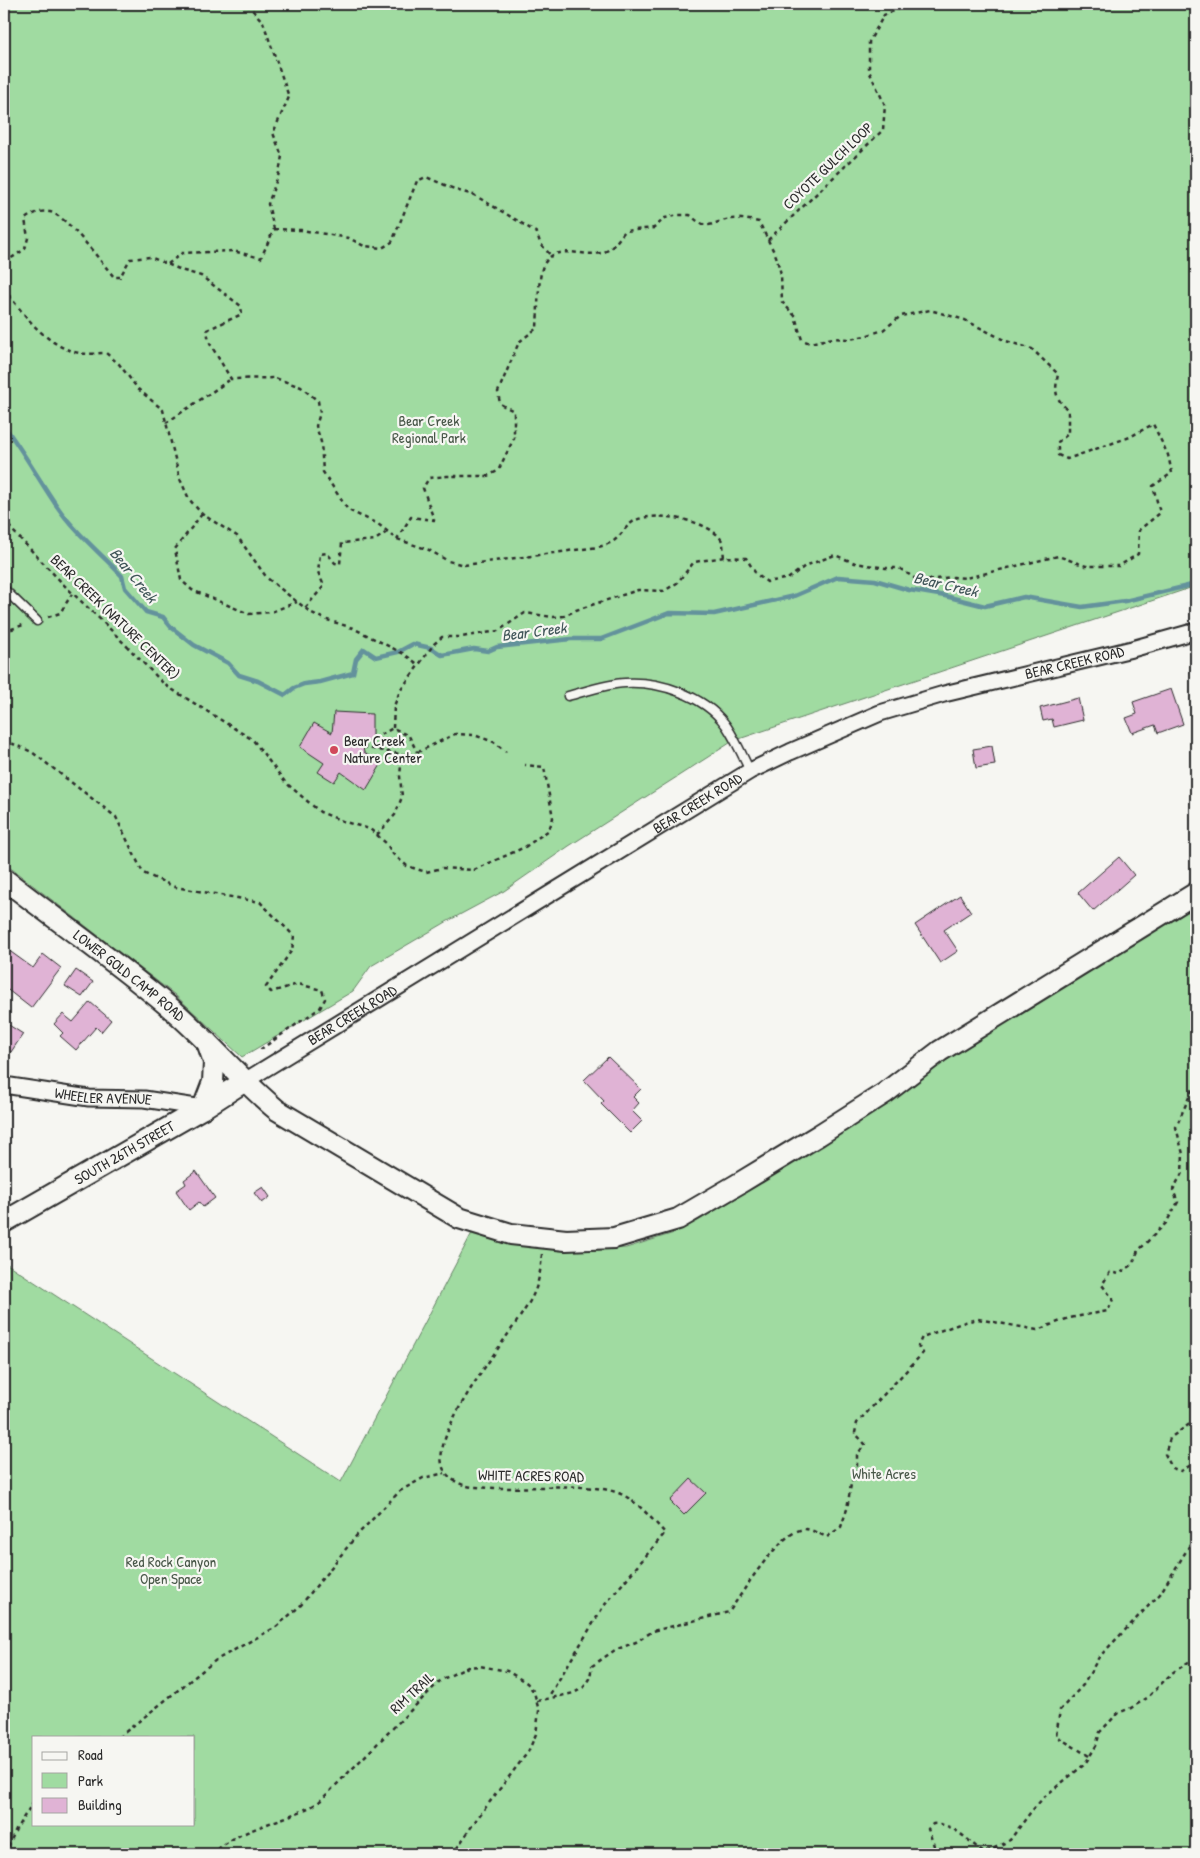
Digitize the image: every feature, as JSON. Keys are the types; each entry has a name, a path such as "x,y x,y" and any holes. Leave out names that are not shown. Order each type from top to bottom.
{"street":[{"name":"BEAR CREEK ROAD","path":"251,1078 750,771 790,752 880,713 944,694 1196,632"},
{"name":"LOWER GOLD CAMP ROAD","path":"4,879 167,1005 251,1078 277,1110 459,1218 511,1234 566,1240 614,1238 678,1219 820,1135 885,1093 940,1051 1196,893"},
{"path":"203,1108 213,1082 214,1062 207,1040"},
{"name":"SOUTH 26TH STREET","path":"4,1222 203,1108 251,1078"},
{"name":"WHEELER AVENUE","path":"4,1085 70,1096 144,1099 203,1108"}],"lane":[{"path":"4,589 36,621"},
{"path":"568,696 623,683 639,683 676,691 694,698 724,723 750,771"}],"path":[{"path":"168,264 182,253 233,251 262,258 274,229 268,204 280,173 282,156 273,133 289,97 263,22 247,4"},
{"name":"COYOTE GULCH LOOP","path":"768,240 883,130 885,105 869,71 869,42 884,15 911,4"},
{"path":"274,229 301,230 349,238 364,246 382,248 392,242 417,181 426,177 460,191 474,194 537,233 540,243 552,257"},
{"path":"4,272 10,259 25,249 28,238 24,219 33,213 50,212 63,218 114,277 120,277 130,259 150,257 201,276 242,306 242,314 207,330 209,342 231,379"},
{"path":"394,728 394,706 400,691 434,644 442,637 461,637 498,631 525,613 553,617 564,616 576,610 638,590 664,591 677,583 694,562 724,557 746,558 756,574 767,582 788,578 805,566 835,556 855,563 899,568 919,581 952,577 966,578 1058,556 1086,566 1119,566 1138,554 1139,530 1160,513 1153,486 1172,474 1168,454 1153,424 1130,437 1068,459 1058,454 1058,442 1068,434 1068,410 1058,402 1055,391 1058,374 1032,349 1006,341 965,320 930,310 901,316 883,330 864,336 850,339 832,338 810,343 802,340 795,316 782,302 780,274 776,256 759,222 749,219 730,219 709,226 700,224 690,215 678,214 665,218 654,228 625,231 612,247 605,252 595,254 564,251 552,257 543,266 537,328 519,342 498,392 500,404 514,411 514,438 508,453 498,471 487,476 430,478 423,488 434,520 411,517 397,539"},
{"path":"4,289 34,327 56,344 79,353 106,353 120,364 138,388 163,410 180,479 190,500 202,514 237,536 266,578 305,608 324,619 353,628 404,654 419,665"},
{"path":"166,422 231,379 275,378 301,387 318,401 320,413 316,426 321,442 324,472 348,510 378,524 397,539 429,550 448,561 464,565 598,547 611,543 628,525 638,519 656,517 682,518 710,529 722,542 724,557"},
{"path":"202,514 174,549 181,580 192,590 249,614 271,612 297,602"},
{"name":"BEAR CREEK (NATURE CENTER)","path":"4,519 65,586 165,685 253,740 285,782 320,812 345,822 370,828 386,843 393,854 407,866 426,872 442,868 474,870 525,847 549,830 553,818 544,767 525,765"},
{"path":"305,608 324,586 318,572 320,554 327,553 335,563 340,564 342,543 375,540 387,532"},
{"path":"378,750 380,735 394,728"},
{"path":"394,728 408,736 417,752"},
{"path":"363,747 410,756 455,734 484,737 494,742 506,752"},
{"path":"4,740 32,752 116,817 143,873 175,887 260,902 294,936 292,950 266,987 271,992 298,984 322,990 325,999 320,1008 261,1049 251,1078"},
{"path":"377,835 394,815 402,797 400,776 402,754"},
{"path":"453,1854 476,1820 528,1752 536,1734 539,1718 537,1701 574,1692 584,1687 590,1677 592,1666 615,1650 636,1642 654,1631 728,1612 771,1552 794,1532 806,1529 827,1537 841,1527 857,1472 857,1455 865,1444 855,1433 857,1423 923,1353 918,1346 922,1337 978,1319 1036,1330 1069,1318 1108,1311 1113,1299 1102,1285 1110,1272 1119,1274 1132,1265 1138,1251 1166,1223 1178,1202 1173,1190 1182,1173 1183,1154 1176,1127 1193,1088 1196,1086"},
{"path":"120,1736 216,1660 276,1627 301,1605 357,1535 400,1491 423,1478 446,1473 441,1460 445,1439 456,1414 478,1375 514,1327 534,1294 541,1267 544,1238"},
{"path":"1196,1410 1191,1422 1170,1438 1165,1454 1172,1468 1181,1471 1196,1462"},
{"name":"WHITE ACRES ROAD","path":"446,1473 458,1483 475,1487 556,1486 599,1488 623,1495 643,1509 665,1533 604,1607 549,1697"},
{"path":"1089,1756 1056,1736 1060,1710 1084,1684 1099,1657 1160,1594 1196,1535"},
{"path":"937,1854 928,1829 933,1824 943,1823 950,1827 982,1852 991,1850 1010,1840 1044,1797 1084,1764 1096,1746 1100,1732 1118,1713 1131,1708 1147,1698 1172,1673 1196,1657"},
{"name":"RIM TRAIL","path":"211,1854 227,1842 244,1833 301,1812 318,1803 425,1694 441,1680 454,1673 468,1667 480,1666 507,1671 527,1683 534,1692 537,1701"},
{"path":"4,1854 16,1829 32,1804"}],"green space":[{"name":"Bear Creek Regional Park","path":"4,4 1196,4 1196,586 733,741 569,846 504,891 371,966 353,991 242,1057 175,995 4,863"},
{"name":"White Acres","path":"1196,901 1196,1854 4,1854 4,1262 341,1482 472,1233 526,1246 563,1250 626,1248 674,1233 698,1221 875,1110 956,1051"}],"building":[{"path":"1171,689 1183,724 1158,733 1155,725 1132,733 1126,718 1137,714 1133,702"},
{"path":"1078,698 1083,720 1054,727 1052,719 1043,721 1040,708"},
{"name":"Bear Creek Nature Center","path":"334,712 372,714 372,742 362,741 364,753 382,763 366,790 341,772 334,782 318,772 324,763 300,747 314,723 332,733"},
{"path":"992,746 995,765 976,768 973,749"},
{"path":"1119,857 1134,875 1093,911 1078,893"},
{"path":"960,895 971,912 944,930 958,951 940,963 915,925"},
{"path":"4,947 33,968 43,954 61,968 31,1008 4,987"},
{"path":"76,970 93,982 82,997 65,986"},
{"path":"90,1002 111,1020 101,1032 96,1027 76,1050 60,1036 63,1033 54,1024 63,1014 73,1022"},
{"path":"4,1022 23,1034 11,1052 4,1048"},
{"path":"608,1057 641,1089 633,1097 639,1103 632,1111 642,1121 630,1133 601,1104 604,1101 584,1080"},
{"path":"196,1171 215,1198 203,1207 199,1202 189,1210 176,1191 186,1184 184,1180"},
{"path":"263,1187 270,1197 262,1203 254,1193"},
{"path":"691,1479 706,1493 684,1515 670,1501"}],"waterway":[{"name":"Bear Creek","path":"4,426 66,518 122,576 125,588 146,612 163,617 171,627 194,645 228,663 239,675 258,681 285,695 294,688 304,684 320,682 353,673 356,659 364,649 376,657 398,652 413,644 431,648 442,655 474,649 488,651 497,647 571,639 601,639 669,613 714,614 794,596 838,577 875,580 909,590 945,596 985,606 1024,597 1082,607 1125,601 1196,584"}],"place":[{"name":"Bear Creek Nature Center","path":"334,750"}],"park label":[{"name":"Red Rock Canyon Open Space","path":"171,1570"}]}
